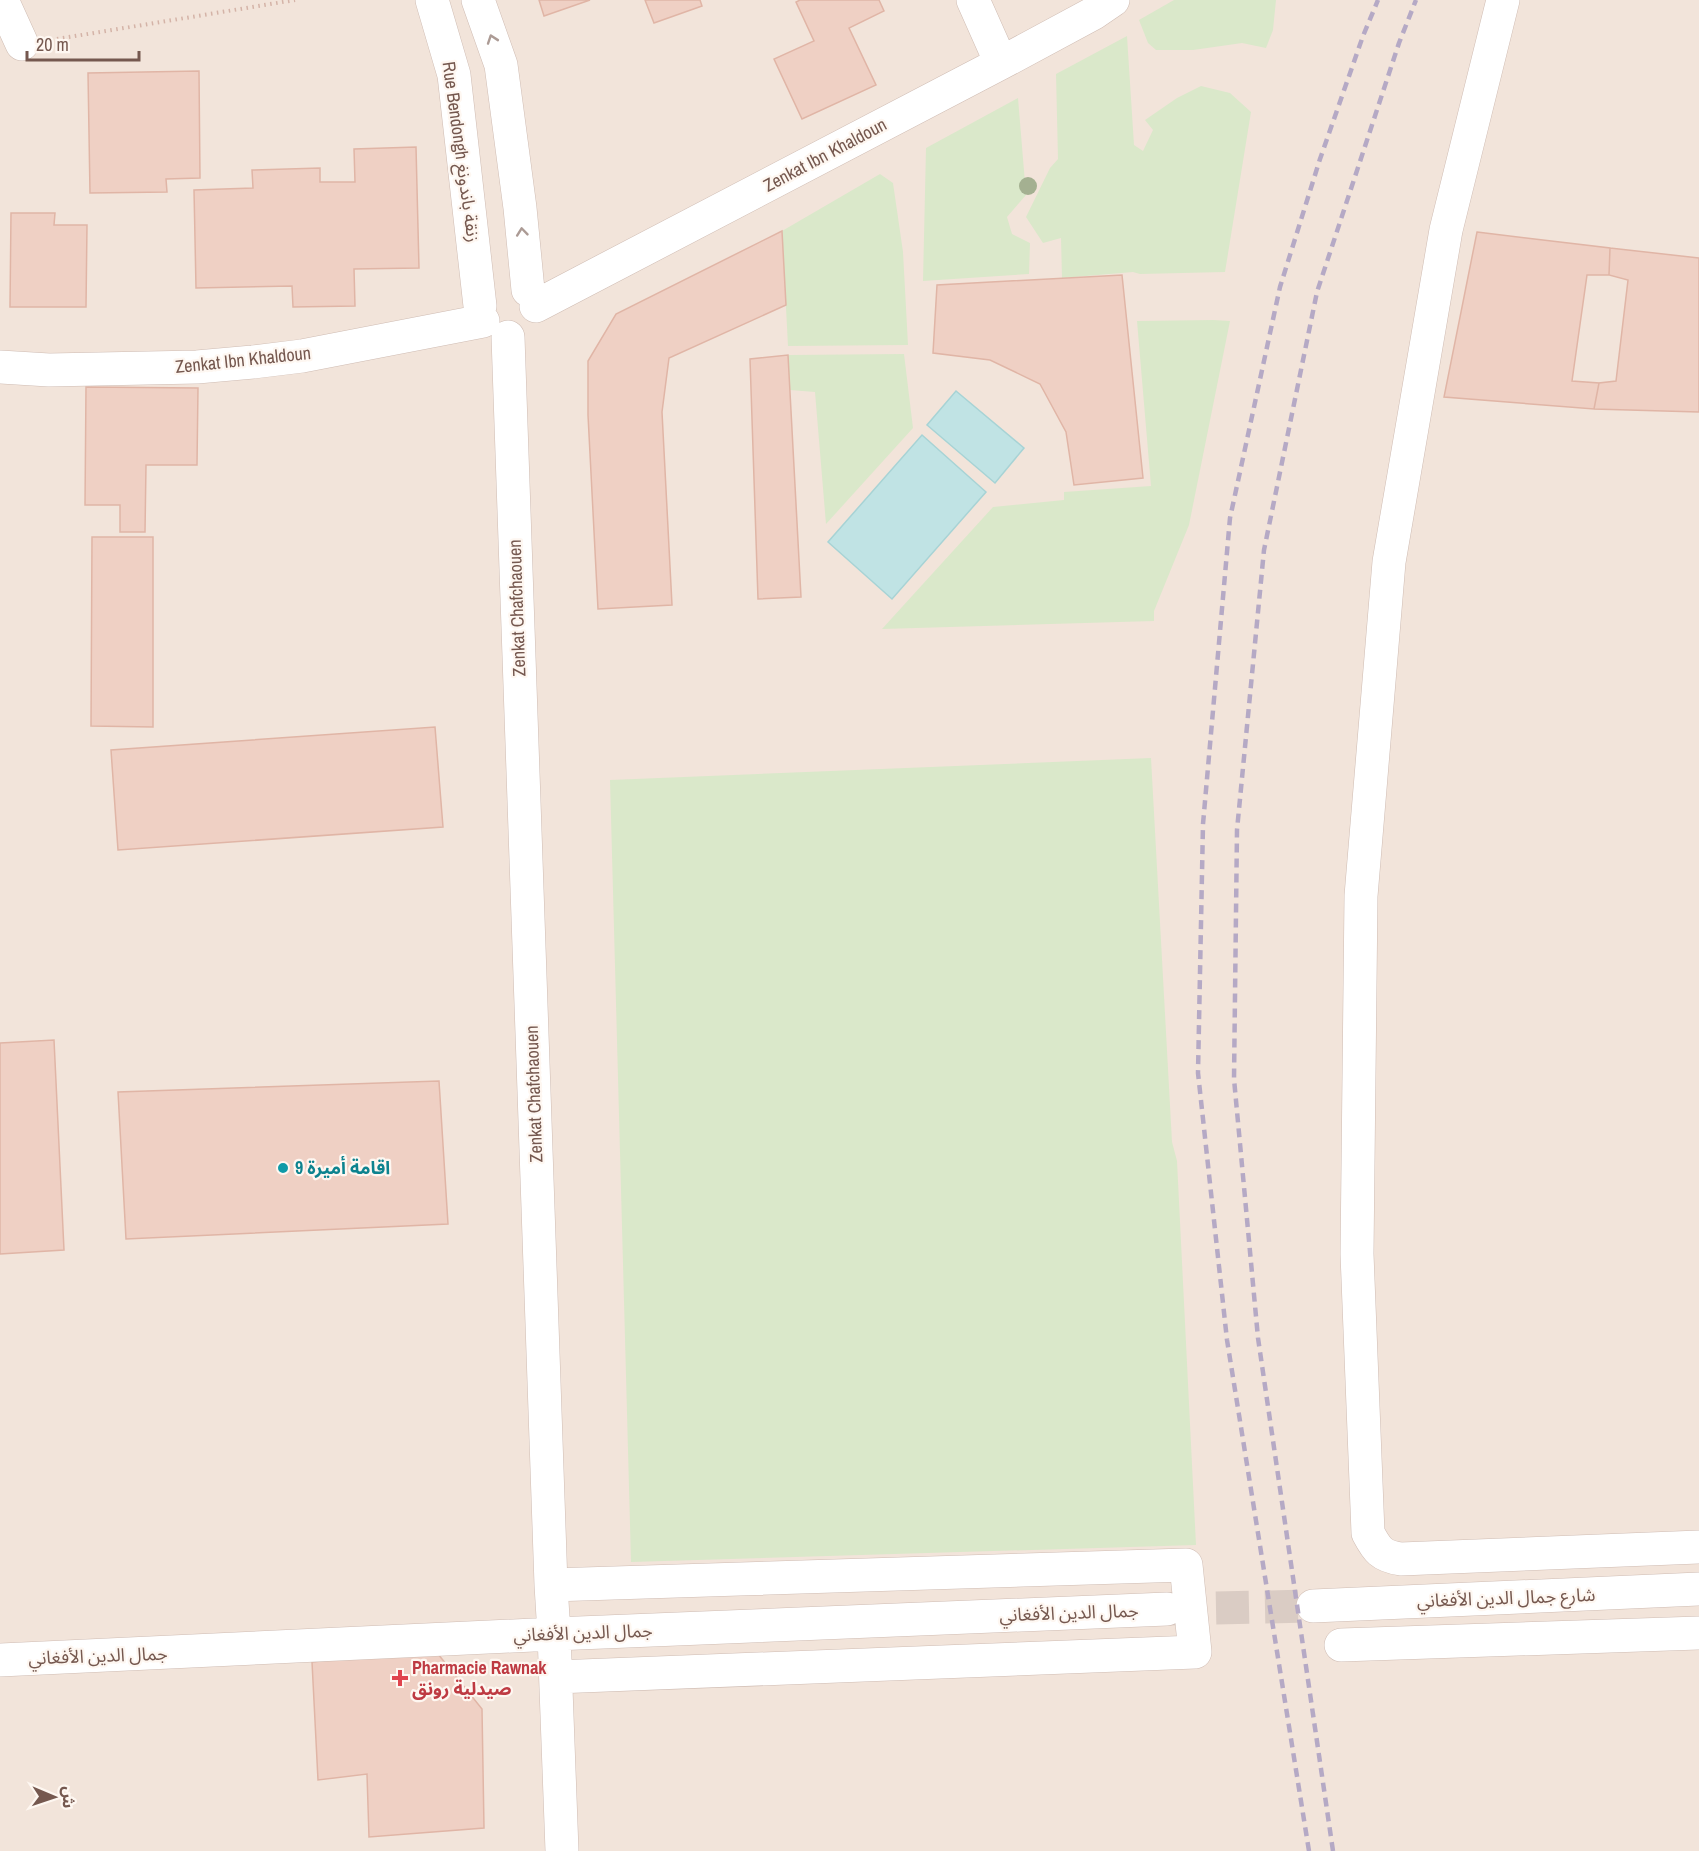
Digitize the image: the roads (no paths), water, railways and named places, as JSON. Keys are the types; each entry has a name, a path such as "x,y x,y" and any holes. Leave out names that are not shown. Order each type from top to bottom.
{"street":[{"path":"2,0 22,44"},
{"name":"Rue Bendongh زنقة باندونغ","path":"432,0 454,75 490,321"},
{"path":"478,0 501,65 532,298"},
{"path":"973,0 1001,63"},
{"name":"Zenkat Ibn Khaldoun","path":"0,367 61,370 197,367 302,356 490,321 525,331 531,324 532,298 1001,63 1094,13 1113,0"},
{"path":"1503,0 1446,230 1389,562 1361,896 1357,1254 1368,1533 1376,1548 1387,1557 1401,1559 1699,1547"},
{"path":"490,321 488,290 496,284 504,282 521,284 532,298"},
{"name":"Zenkat Chafchaouen","path":"490,321 554,1634 562,1851"},
{"path":"551,1585 1186,1565 1195,1652 556,1677"},
{"name":"شارع جمال الدين الأفغاني","path":"1313,1606 1699,1589"},
{"name":"جمال الدين الأفغاني","path":"0,1660 1167,1609"},
{"path":"1341,1645 1699,1633"}],"water":[{"path":"956,391 1024,448 995,483 927,425"},
{"path":"922,435 986,492 892,599 828,542"}],"tunnel":[{"path":"1167,1609 1313,1606"}],"railway":[{"path":"1309,1851 1227,1340 1198,1073 1203,824 1230,518 1280,287 1320,159 1378,0"},
{"path":"1333,1851 1258,1338 1234,1079 1237,830 1264,550 1317,292 1399,43 1416,0"}],"place":[{"name":"اقامة أميرة 9","path":"283,1168"},
{"name":"Pharmacie Rawnak صيدلية رونق","path":"400,1678"}]}
